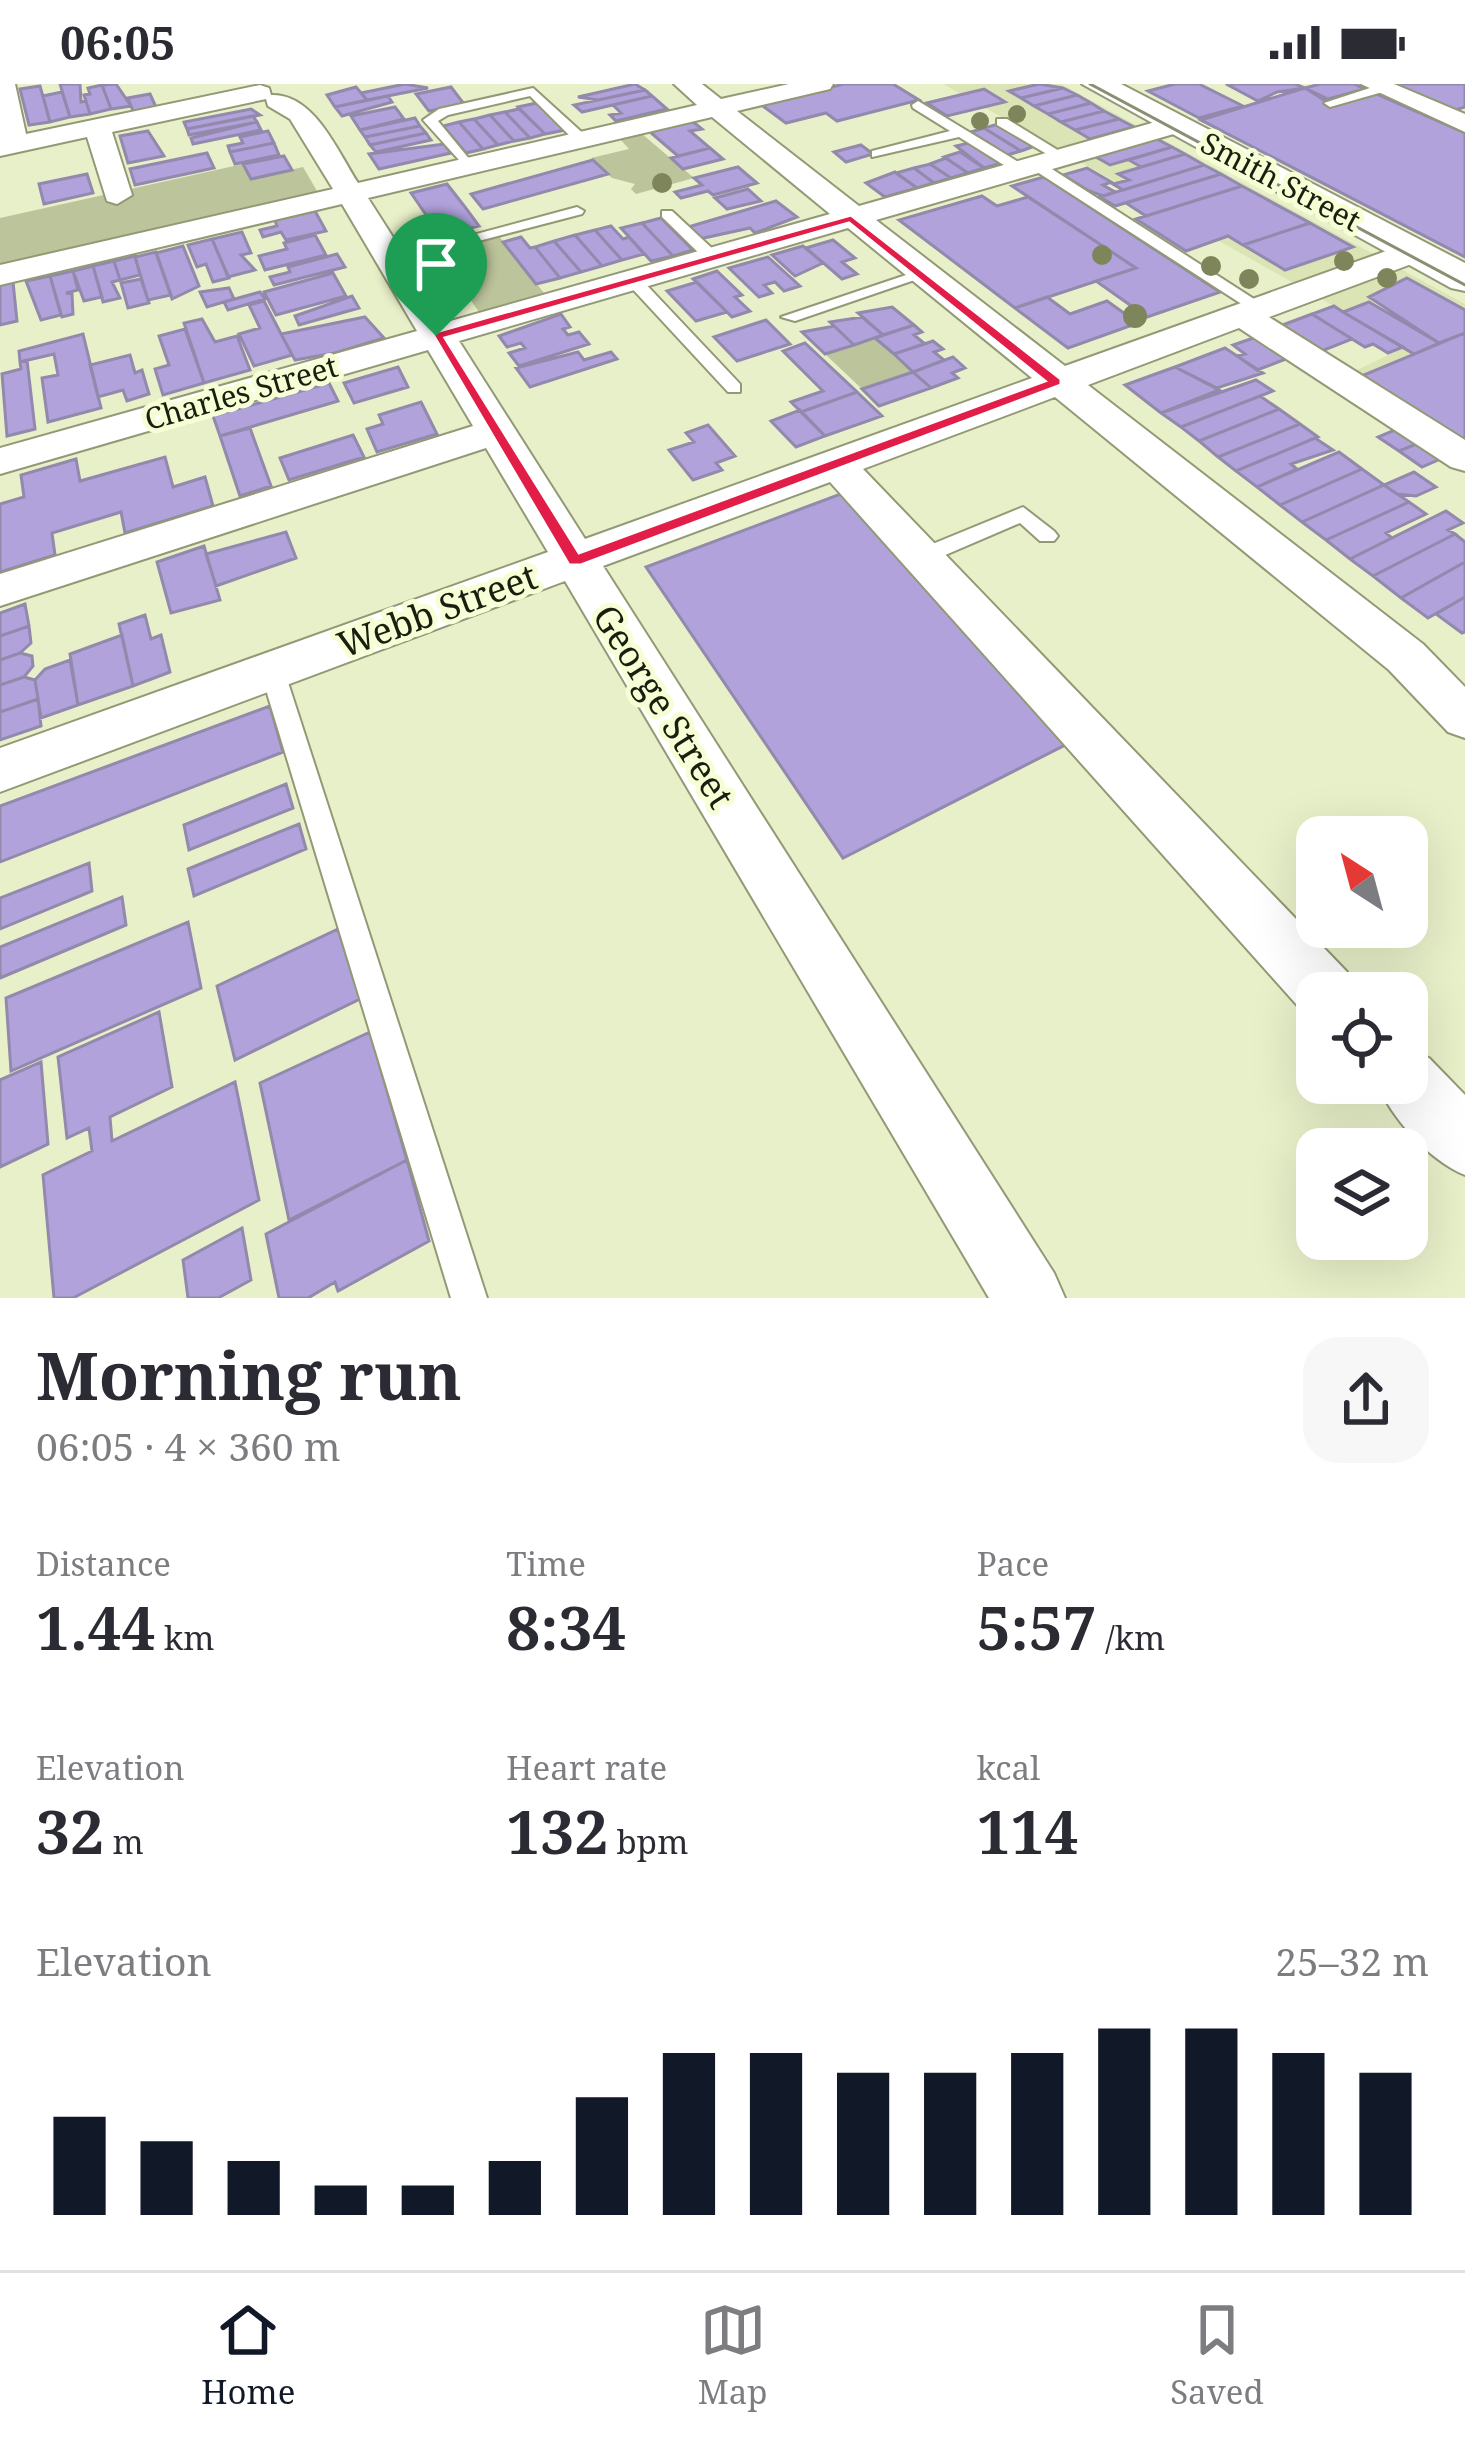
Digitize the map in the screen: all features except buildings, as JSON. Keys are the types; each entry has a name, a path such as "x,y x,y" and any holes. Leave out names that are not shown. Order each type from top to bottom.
{"street":[{"path":"3,84 8,146 281,94"},
{"path":"686,84 1406,657 1465,718"},
{"path":"0,275 821,84"},
{"name":"Smith Street","path":"1097,84 1465,279"},
{"path":"1385,92 1465,124"},
{"name":"George Street","path":"281,94 350,194 1029,1298"},
{"name":"Charles Street","path":"0,461 1175,125"},
{"path":"98,128 114,196"},
{"name":"Webb Street","path":"0,770 1414,252"},
{"path":"1251,311 1465,458"},
{"path":"0,590 496,432"},
{"path":"835,464 1306,972"},
{"path":"1428,1102 1465,1142"}],"lane":[{"path":"468,166 430,120 444,112 533,92 582,140"},
{"path":"1330,103 1385,92"},
{"path":"918,105 961,132 1039,164 1251,311"},
{"path":"1003,122 1039,164"},
{"path":"878,154 961,132"},
{"path":"391,260 577,211"},
{"path":"667,214 712,257"},
{"path":"789,317 921,275"},
{"path":"633,280 734,388"},
{"path":"921,557 1023,514 1047,536"},
{"path":"272,670 469,1298"}],"shaded area":[{"path":"943,84 1061,84 1465,304 1465,449 1348,374 1406,347"},
{"path":"642,134 694,178 636,194 631,189 635,184 612,178 591,158 629,149 620,139"},
{"path":"243,164 251,179 303,167 317,191 0,265 0,218"},
{"path":"499,236 544,293 479,312 437,252"},
{"path":"875,338 913,372 862,389 825,354"}],"tram line":[{"path":"1090,84 1465,285"}],"route":[{"path":"851,218 1056,382 575,561 436,336 851,218"}]}
